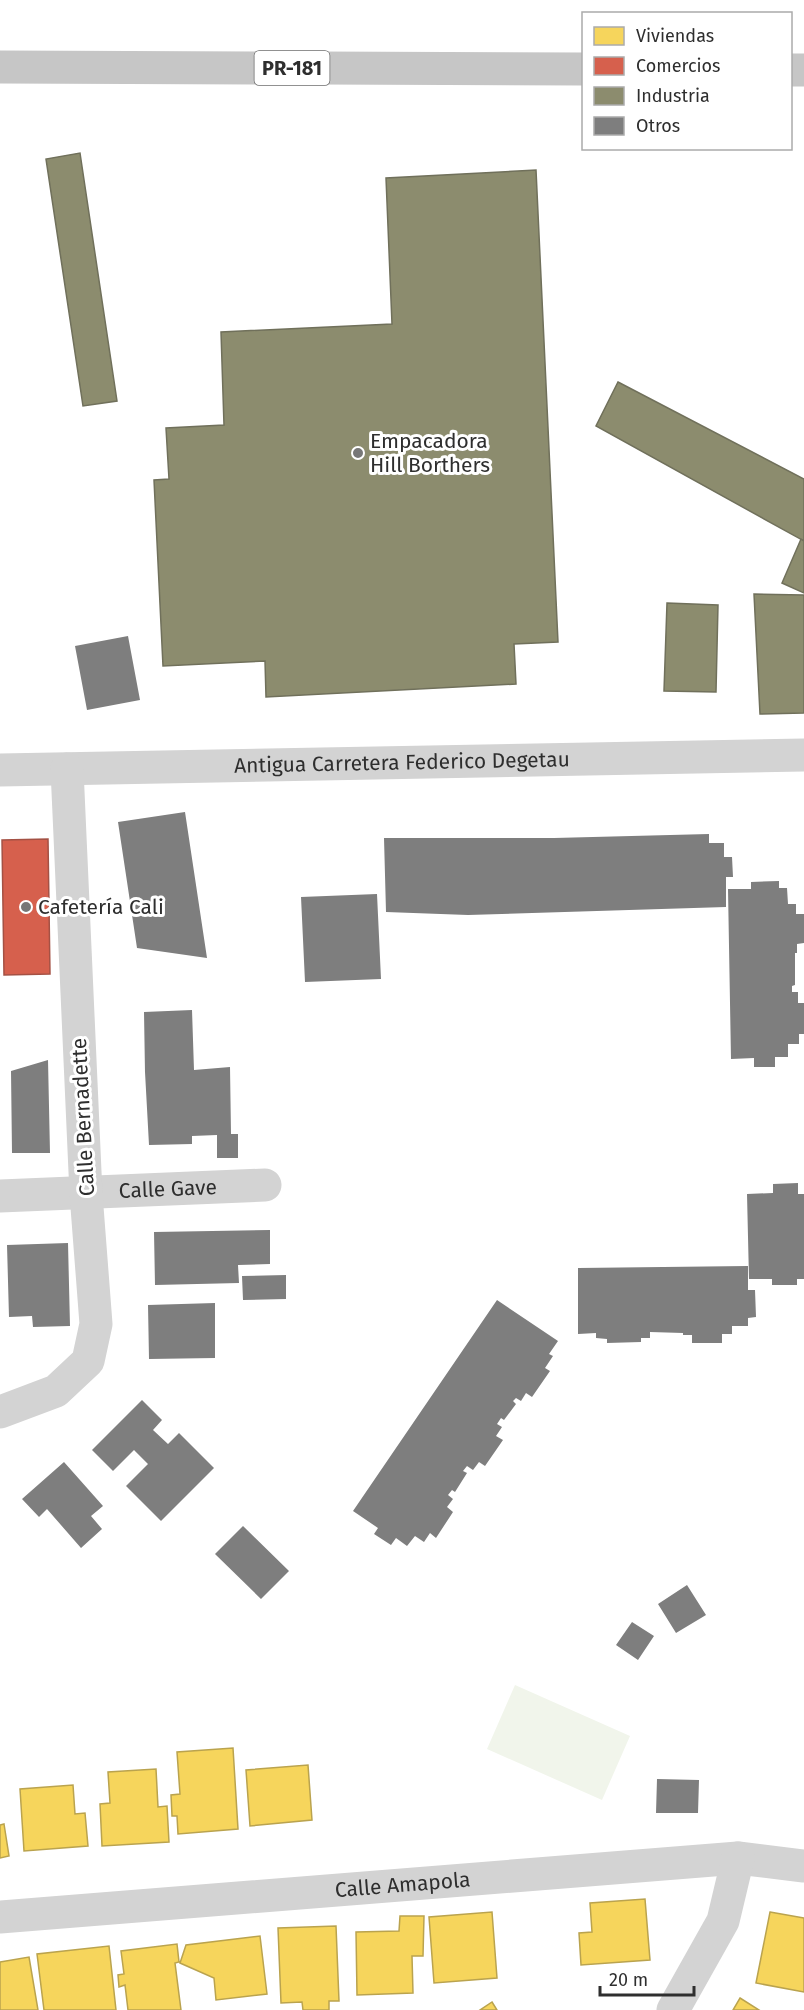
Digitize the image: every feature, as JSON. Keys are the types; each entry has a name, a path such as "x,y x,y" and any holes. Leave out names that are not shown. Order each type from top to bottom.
{"main road":[{"name":"PR-181","path":"0,67 582,69"}],"street":[{"name":"Antigua Carretera Federico Degetau","path":"0,770 804,755"},
{"name":"Calle Bernadette","path":"0,1412 56,1391 88,1361 96,1324 86,1194 67,769"},
{"name":"Calle Gave","path":"0,1196 265,1185"},
{"name":"Calle Amapola","path":"0,1917 738,1858 804,1866"},
{"path":"673,2010 723,1921 738,1858"}],"shaded area":[{"path":"515,1685 630,1736 602,1800 487,1749"}],"building: Viviendas":[{"path":"233,1748 238,1829 178,1834 177,1816 172,1816 171,1795 180,1794 177,1752"},
{"path":"308,1765 312,1820 250,1826 246,1770"},
{"path":"156,1769 158,1807 167,1806 169,1842 102,1846 100,1804 110,1803 108,1772"},
{"path":"73,1785 75,1814 85,1813 88,1846 24,1851 20,1789"},
{"path":"4,1824 9,1856 0,1858 0,1825"},
{"path":"645,1899 650,1960 581,1965 579,1933 592,1932 590,1903"},
{"path":"492,1912 497,1978 434,1983 429,1917"},
{"path":"770,1912 804,1918 804,1992 756,1983"},
{"path":"400,1916 424,1916 423,1956 412,1956 413,1993 357,1995 356,1932 399,1931"},
{"path":"336,1926 339,2001 329,2001 329,2010 303,2010 302,2002 281,2003 278,1928"},
{"path":"260,1936 267,1994 216,2000 214,1978 180,1963 186,1945"},
{"path":"177,1944 179,1962 175,1963 181,2010 128,2010 125,1985 119,1987 118,1975 124,1974 121,1951"},
{"path":"109,1946 116,2010 44,2010 37,1954"},
{"path":"29,1957 38,2010 0,2010 0,1962"},
{"path":"740,1998 759,2010 733,2010"},
{"path":"492,2002 497,2010 480,2010"}],"building: Comercios":[{"name":"Cafetería Cali","path":"48,839 50,974 4,975 2,840"}],"building: Industria":[{"path":"80,153 117,401 83,406 46,159"},
{"name":"Empacadora Hill Borthers","path":"536,170 558,642 514,644 516,684 266,697 265,661 163,666 154,480 169,479 166,428 224,425 221,332 392,324 386,178"},
{"path":"618,382 804,479 804,541 596,426"},
{"path":"801,539 804,541 804,593 782,583"},
{"path":"754,594 804,595 804,713 760,714"},
{"path":"667,603 718,605 716,692 664,691"}],"building: Otros":[{"path":"128,636 140,700 87,710 75,646"},
{"path":"185,812 207,958 137,948 118,822"},
{"path":"709,834 709,843 724,843 724,857 732,857 733,877 726,877 726,907 468,915 386,912 384,838 554,838"},
{"path":"779,881 779,888 787,888 788,904 796,904 796,914 804,914 804,943 797,944 795,985 792,986 792,992 798,992 798,1003 804,1003 804,1034 799,1034 799,1044 788,1044 788,1057 775,1057 775,1067 754,1067 754,1058 731,1059 728,889 751,889 751,882"},
{"path":"377,894 381,979 305,982 301,897"},
{"path":"192,1010 194,1070 230,1067 231,1134 238,1134 238,1158 217,1158 217,1135 192,1136 192,1144 149,1145 144,1012"},
{"path":"48,1060 50,1153 12,1153 11,1071"},
{"path":"798,1183 798,1194 804,1194 804,1279 797,1279 797,1285 772,1285 772,1279 749,1279 747,1194 773,1193 773,1184"},
{"path":"270,1230 270,1264 238,1265 239,1283 155,1285 154,1232"},
{"path":"68,1243 70,1326 33,1327 32,1316 9,1317 7,1245"},
{"path":"748,1266 748,1290 755,1290 756,1317 748,1318 748,1326 732,1326 732,1334 722,1334 722,1343 692,1343 692,1335 683,1335 683,1333 650,1332 650,1338 641,1338 641,1342 607,1343 607,1339 596,1338 596,1333 578,1334 578,1268"},
{"path":"286,1275 286,1299 243,1300 242,1276"},
{"path":"497,1300 558,1341 549,1354 553,1356 545,1368 550,1371 532,1397 526,1393 521,1401 516,1398 513,1401 516,1404 504,1420 501,1418 497,1424 502,1427 496,1436 503,1440 485,1466 479,1462 473,1470 467,1466 463,1471 467,1473 455,1492 452,1490 448,1495 453,1499 447,1507 453,1512 436,1538 430,1533 424,1542 415,1536 407,1546 396,1538 391,1545 374,1534 378,1528 353,1511"},
{"path":"215,1303 215,1358 149,1359 148,1305"},
{"path":"142,1400 162,1420 153,1430 168,1444 179,1433 214,1468 161,1521 126,1486 148,1464 134,1450 113,1471 92,1450"},
{"path":"64,1462 103,1506 91,1516 102,1529 81,1548 47,1509 39,1517 22,1499"},
{"path":"243,1526 289,1571 261,1599 215,1554"},
{"path":"687,1585 706,1615 676,1633 658,1604"},
{"path":"632,1622 654,1636 638,1660 616,1645"},
{"path":"657,1779 699,1780 698,1813 656,1813"}],"place":[{"name":"Empacadora Hill Borthers","path":"358,453"},
{"name":"Cafetería Cali","path":"26,907"}]}
